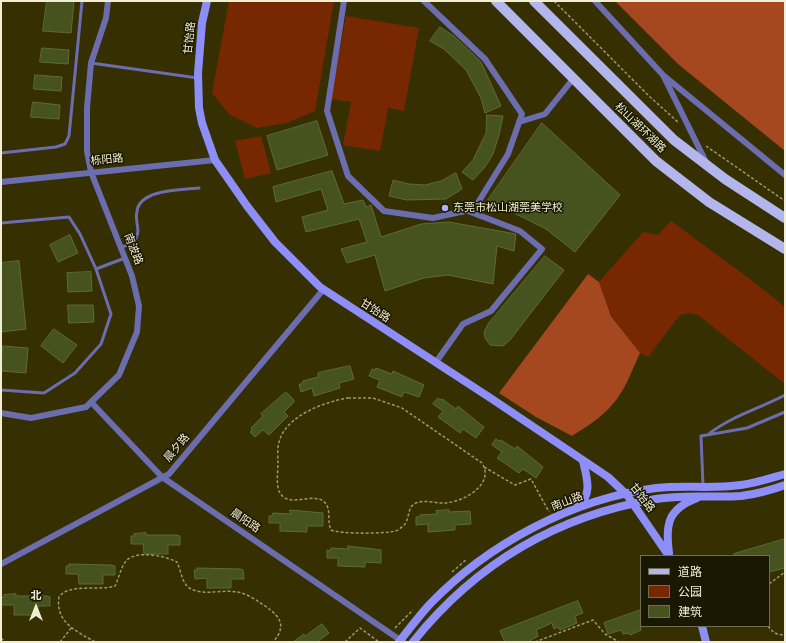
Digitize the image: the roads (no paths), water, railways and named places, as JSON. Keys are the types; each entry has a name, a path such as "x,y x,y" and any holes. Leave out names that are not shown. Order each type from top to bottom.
{"main road":[{"name":"松山湖环湖路","path":"496,1 656,161 709,202 785,249"},
{"name":"松山湖环湖路","path":"534,1 674,140 709,167 785,218"}],"street":[{"name":"南波路","path":"1,413 31,418 86,407 119,375 137,332 139,306 132,276 91,172 87,151 87,108 91,63 106,18 108,1"},
{"name":"甘饴路","path":"207,1 199,47 199,108 202,123 215,160 247,206 275,242 302,271 324,290 436,362 608,478 627,495 668,555"},
{"path":"344,1 327,111 348,176 384,211 432,218 474,209 508,154 522,114 485,59 424,1"},
{"path":"594,1 663,75 785,175"},
{"path":"663,75 709,167"},
{"path":"519,122 545,114 573,79"},
{"name":"栎阳路","path":"1,182 215,160"},
{"path":"436,362 463,324 491,311 542,249 520,231 468,211"},
{"name":"晨夕路","path":"1,564 169,474 324,290"},
{"name":"晨阳路","path":"91,402 162,478 402,641"},
{"path":"572,510 584,502 588,489 583,461"},
{"name":"南山路","path":"402,641 430,605 484,557 509,541 572,510 655,488 740,485 785,474"},
{"name":"南山路","path":"413,642 438,612 461,590 490,566 515,550 581,518 656,499 700,496 741,496 785,485"},
{"path":"669,555 667,537 668,524 675,510 688,501 700,496"},
{"path":"702,627 706,642"}],"lane":[{"path":"1,153 56,147 65,144 69,136 82,1"},
{"path":"91,63 198,78"},
{"path":"121,247 134,244 138,236 136,212 140,202 150,195 200,188"},
{"path":"1,223 69,217 80,234 96,269 111,314 101,344 75,374 44,393 1,390"},
{"path":"96,269 125,258"},
{"path":"709,434 721,425 785,395"},
{"path":"703,486 701,436 747,428 785,412"}],"place":[{"name":"东莞市松山湖莞美学校","path":"445,208"}]}
